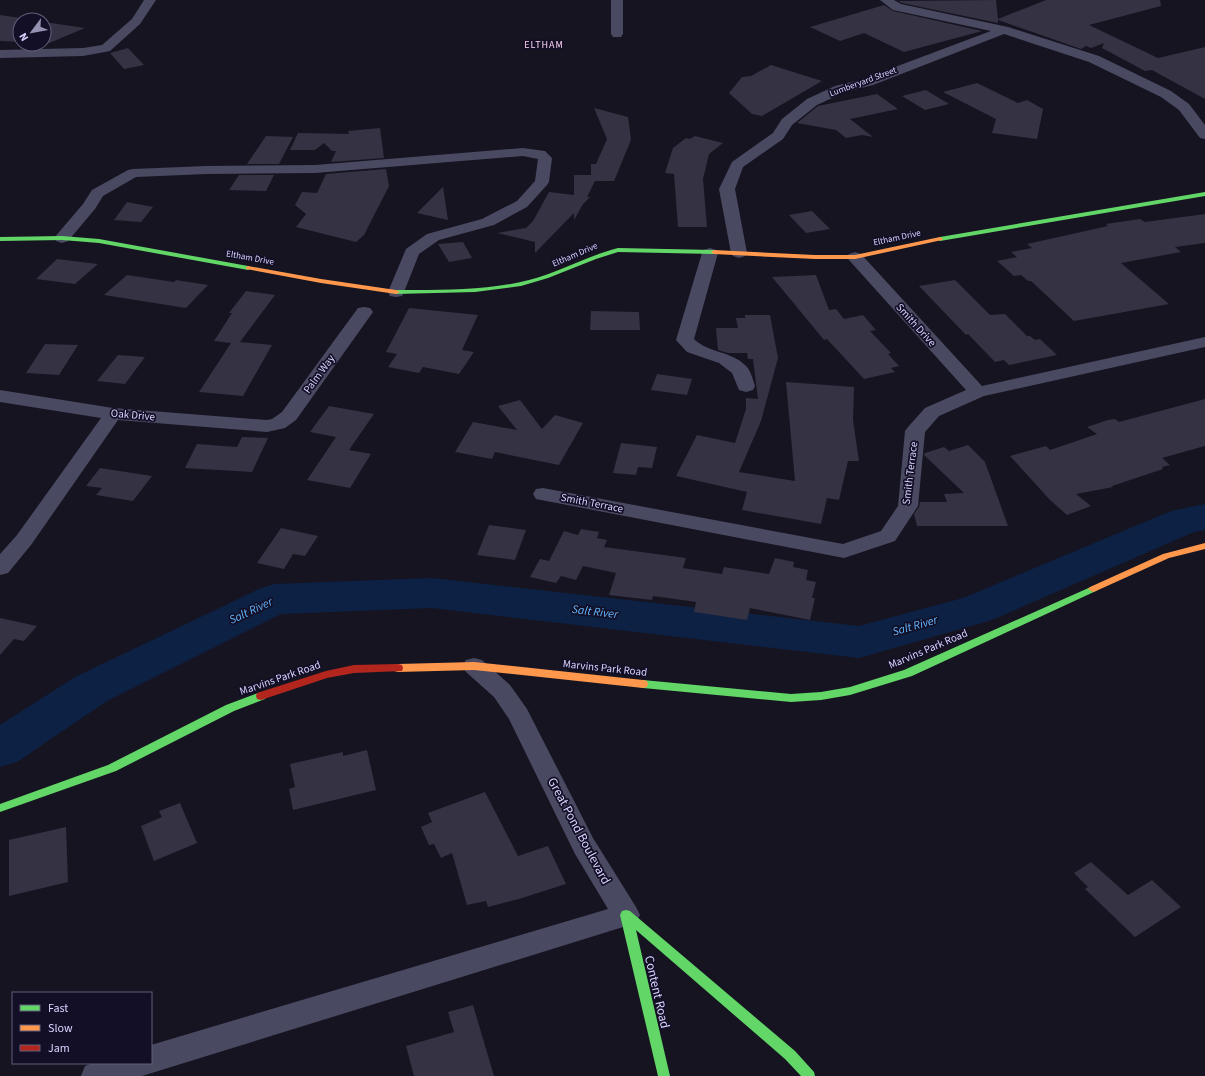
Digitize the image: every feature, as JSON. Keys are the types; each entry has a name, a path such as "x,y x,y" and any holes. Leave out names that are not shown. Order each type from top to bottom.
{"street":[{"path":"0,54 83,52 106,48 136,21 150,0"},
{"path":"617,34 618,0"},
{"path":"886,0 898,7 1004,30 1094,59 1166,94 1184,107 1203,129"},
{"name":"Lumberyard Street","path":"739,253 727,189 737,165 778,136 786,122 812,102 840,89 868,82 1004,30"},
{"path":"62,238 90,206 97,192 133,173 206,170 315,169 523,152 540,154 545,158 542,182 522,204 488,222 434,237 412,252 396,292"},
{"name":"Eltham Drive","path":"0,239 62,238 107,242 321,281 396,292 464,291 521,284 558,273 604,253 618,250 855,257 969,233 1094,214 1205,194"},
{"path":"710,253 685,340 693,348 725,359 740,370 746,386"},
{"name":"Smith Drive","path":"855,257 978,392"},
{"name":"Palm Way","path":"267,426 278,424 289,416 364,312"},
{"name":"Smith Terrace","path":"542,494 844,551 888,536 908,506 915,431 932,412 978,392 1205,342"},
{"name":"Oak Drive","path":"0,396 113,414 267,426"},
{"path":"0,568 24,540 113,414"},
{"name":"Marvins Park Road","path":"0,808 112,768 246,701 326,675 354,669 424,669 474,666 748,695 791,698 821,696 843,692 908,673 1166,556 1205,546"},
{"name":"Great Pond Boulevard","path":"474,666 502,691 519,715 584,846 626,915 790,1055 809,1076"},
{"path":"152,1059 626,915"},
{"name":"Content Road","path":"626,915 664,1076"},
{"path":"96,1076 136,1064"}],"building":[{"path":"996,0 998,19 1046,0 1160,0 1161,6 1089,25 1158,58 1205,47 1205,99 1152,70 1145,71 1102,48 1104,43 1091,48 1086,46 1081,49 998,20 998,23 898,1"},
{"path":"884,5 893,11 982,31 904,52 864,33 840,41 810,27"},
{"path":"0,15 12,17 12,42 0,41"},
{"path":"52,23 85,28 52,42"},
{"path":"128,48 144,65 124,69 110,53"},
{"path":"771,65 822,81 762,116 752,114 729,93 742,77 751,76"},
{"path":"977,83 1018,103 1027,100 1043,109 1037,139 992,133 996,119 943,92"},
{"path":"926,90 949,104 925,110 902,96"},
{"path":"877,94 898,109 850,119 873,137 862,135 846,138 836,130 797,123 818,106"},
{"path":"594,108 628,117 631,140 614,181 595,181 587,197 590,197 583,204 574,220 574,213 535,253 535,242 497,233 526,228 533,221 549,192 574,195 574,175 591,175 591,164 596,164 607,139"},
{"path":"380,128 384,158 331,162 336,151 332,151 324,143 315,150 290,150 298,133 349,134 348,131"},
{"path":"266,136 293,137 279,164 247,164"},
{"path":"695,136 723,143 709,154 703,179 707,227 678,227 674,174 665,173 673,148 686,138 690,139"},
{"path":"386,169 389,186 364,235 356,242 296,227 306,214 295,205 302,192 317,193 326,174"},
{"path":"239,175 274,175 266,191 229,190"},
{"path":"443,187 448,220 417,213"},
{"path":"127,202 153,207 141,222 114,220"},
{"path":"812,211 830,229 806,233 789,215"},
{"path":"1205,214 1205,243 1175,247 1181,252 1121,263 1169,304 1074,321 1031,281 1028,281 1021,275 1014,276 997,261 1017,257 1011,252 1032,248 1027,244 1108,226 1106,224 1140,219 1145,222"},
{"path":"463,242 472,258 449,262 438,244"},
{"path":"57,259 98,264 75,284 36,279"},
{"path":"127,275 208,285 186,308 104,295"},
{"path":"816,275 829,310 836,309 844,319 863,315 876,330 870,331 891,353 888,354 899,366 891,368 895,372 864,379 827,339 824,340 772,277"},
{"path":"955,280 990,315 1005,314 1027,336 1030,336 1035,340 1040,339 1057,355 1009,365 1004,360 995,362 968,334 966,335 919,286"},
{"path":"246,291 275,295 240,342 272,345 243,396 199,392 231,343 214,341 232,313 229,313"},
{"path":"409,308 478,315 462,350 474,352 459,374 423,367 419,373 388,367 397,354 386,352"},
{"path":"591,311 639,312 640,330 590,330"},
{"path":"745,315 770,315 778,358 761,421 739,472 795,481 786,382 854,387 853,420 859,461 848,461 839,500 827,498 821,524 742,510 747,492 676,476 697,435 735,443 746,409 746,398 758,399 753,359 748,359 747,353 728,353 718,350 716,328 738,328 736,318 745,318"},
{"path":"45,344 78,345 59,375 26,373"},
{"path":"118,355 145,357 125,384 97,381"},
{"path":"657,374 692,379 687,395 651,390"},
{"path":"1205,399 1205,446 1162,458 1170,465 1162,467 1163,469 1112,486 1113,487 1076,494 1091,506 1067,515 1050,500 1010,456 1046,446 1050,450 1097,434 1087,427 1108,420 1115,419 1119,422"},
{"path":"520,400 542,429 555,415 583,423 559,465 495,452 492,459 455,452 473,422 517,430 498,406"},
{"path":"329,406 374,414 349,450 371,454 350,488 307,480 336,437 310,432"},
{"path":"242,437 268,438 252,472 185,468 197,444 237,447"},
{"path":"621,443 657,447 652,468 638,467 636,475 613,473"},
{"path":"968,445 985,462 1008,526 917,526 914,514 919,507 920,502 947,502 944,494 964,493 924,455 925,453 944,447 949,451"},
{"path":"100,468 152,476 133,501 96,495 102,488 86,486"},
{"path":"489,525 526,530 515,560 477,555"},
{"path":"281,528 318,536 305,556 293,554 284,569 257,563"},
{"path":"581,529 599,532 597,538 607,540 604,547 686,558 683,568 722,574 724,567 769,574 775,558 794,562 793,567 808,570 806,580 816,582 812,598 815,598 810,620 750,608 747,620 694,612 696,602 653,596 652,600 609,595 616,573 583,566 576,580 561,576 556,583 530,577 540,559 549,561 564,531 578,535"},
{"path":"0,618 37,626 24,641 14,639 0,655"},
{"path":"367,750 376,790 293,810 289,789 295,787 290,764 343,752 343,756"},
{"path":"485,792 518,856 548,846 566,884 488,907 486,901 467,905 452,853 441,858 434,844 429,845 421,827 432,822 428,813"},
{"path":"180,803 197,843 154,861 141,826 162,817 159,811"},
{"path":"66,827 68,882 9,896 9,840"},
{"path":"1091,862 1128,895 1152,880 1181,907 1135,937 1085,889 1088,887 1074,873"},
{"path":"473,1005 494,1076 414,1076 406,1046 454,1032 448,1012"}],"waterway":[{"name":"Salt River","path":"0,749 91,689 274,599 432,593 859,642 977,609 1185,520 1205,517"}],"traffic: fast":[{"path":"940,239 1205,194"},
{"path":"0,239 62,238 99,241 248,268"},
{"path":"396,292 443,292 506,287 534,281 593,257 618,250 714,252"},
{"path":"643,684 791,698 821,696 850,691 908,673 1093,589"},
{"path":"0,808 112,768 230,708 261,696"},
{"path":"626,915 790,1055 809,1076"},
{"path":"626,915 664,1076"}],"traffic: slow":[{"path":"714,252 815,257 855,257 940,239"},
{"path":"248,268 396,292"},
{"path":"1093,589 1166,556 1205,546"},
{"path":"398,668 474,666 643,684"}],"traffic: jam":[{"path":"261,696 326,675 354,669 398,668"}],"district":[{"name":"ELTHAM","path":"544,45"}]}
